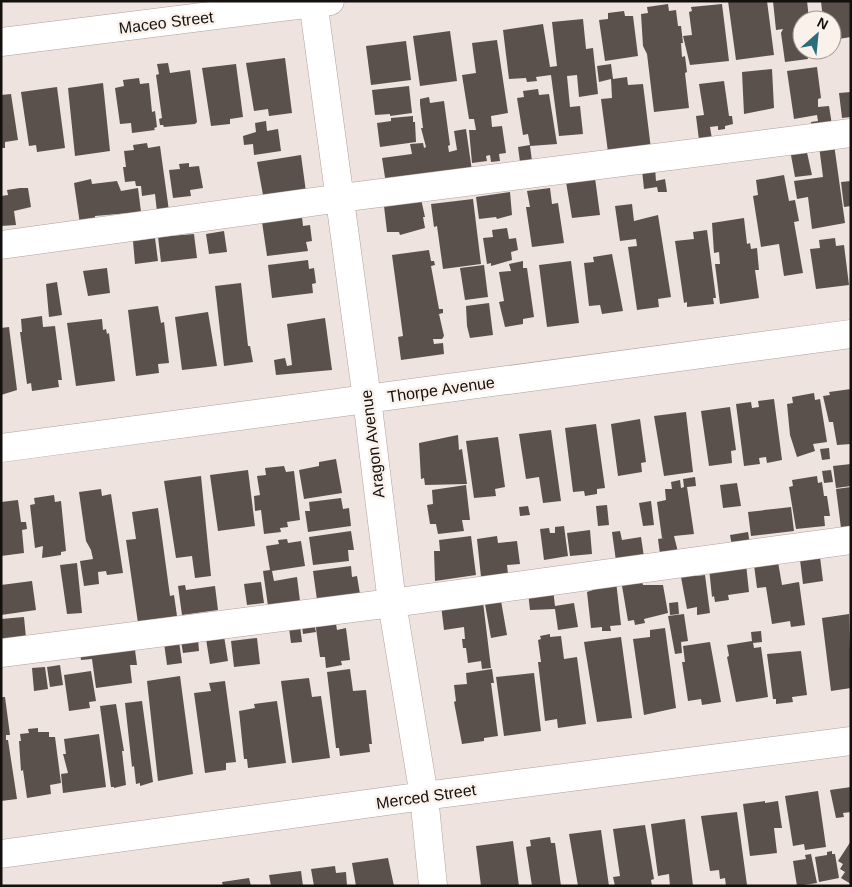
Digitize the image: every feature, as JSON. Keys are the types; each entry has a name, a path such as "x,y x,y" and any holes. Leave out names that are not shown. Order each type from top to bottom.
{"street":[{"name":"Maceo Street","path":"1,42 319,2"},
{"name":"Aragon Avenue","path":"319,2 341,198 392,603 424,796 433,886"},
{"path":"1,246 341,198 851,133"},
{"name":"Thorpe Avenue","path":"1,448 851,334"},
{"path":"1,653 392,603 851,540"},
{"name":"Merced Street","path":"1,854 424,796 851,741"}],"building":[{"path":"728,1 767,1 774,55 736,60"},
{"path":"773,1 807,1 808,10 792,10 792,60 800,60 785,62 781,33 783,29 776,30"},
{"path":"821,1 851,1 851,37 842,38 842,10 822,10"},
{"path":"668,4 669,11 676,10 678,26 681,26 682,57 685,56 689,108 654,112 647,54 643,46 641,14 648,13 647,7"},
{"path":"722,4 729,61 690,65 683,36 692,35 689,12 692,11 691,7"},
{"path":"624,11 625,16 633,16 638,56 605,61 599,20 608,19 608,13"},
{"path":"583,19 586,49 593,48 598,94 579,97 577,75 567,76 570,107 580,106 583,134 559,136 551,75 536,77 537,81 527,82 526,78 509,79 503,30 543,24 550,67 557,66 552,22"},
{"path":"450,31 457,81 420,86 413,36"},
{"path":"497,40 508,113 491,116 492,127 502,126 506,153 499,154 500,161 491,162 490,155 486,156 487,161 472,163 469,130 476,130 474,119 469,119 462,75 476,73 472,43"},
{"path":"406,41 411,80 371,85 366,46"},
{"path":"285,58 292,113 269,116 268,109 254,111 246,63"},
{"path":"168,63 170,73 190,70 197,122 195,124 164,127 160,125 159,119 162,118 156,75 159,74 157,64"},
{"path":"236,64 243,117 230,119 230,124 211,126 202,68"},
{"path":"611,64 613,79 627,77 628,85 643,84 651,149 608,152 601,99 612,98 611,79 599,82 597,66"},
{"path":"817,67 821,98 818,99 818,107 829,106 832,125 812,128 811,122 818,121 817,115 794,119 787,71"},
{"path":"772,69 774,108 744,114 742,72"},
{"path":"139,78 140,84 149,83 152,112 155,111 157,127 154,128 155,130 132,133 131,123 120,124 115,88 124,86 123,80"},
{"path":"724,81 729,116 732,116 733,124 725,126 725,129 718,130 718,126 710,127 712,139 699,140 696,116 704,115 699,84"},
{"path":"103,83 110,151 75,156 68,88"},
{"path":"409,86 412,113 390,116 390,114 375,115 372,90"},
{"path":"57,87 65,148 37,152 36,145 29,146 21,92"},
{"path":"538,89 539,95 549,94 557,144 530,146 532,161 520,162 518,147 530,145 528,134 523,135 517,98 524,97 523,91"},
{"path":"851,92 851,117 842,118 839,93"},
{"path":"11,94 18,140 5,142 5,148 1,148 1,95"},
{"path":"429,97 430,103 444,101 450,145 448,146 449,152 457,150 454,131 466,129 472,171 386,184 382,158 412,154 410,144 423,143 424,148 426,147 421,128 423,128 420,99"},
{"path":"413,116 416,142 380,147 377,123 391,121 391,118"},
{"path":"266,121 267,131 278,129 281,151 254,155 253,144 244,145 243,136 256,132 255,123"},
{"path":"147,143 148,148 160,146 169,211 157,212 155,194 142,196 141,186 136,186 135,181 125,182 123,167 126,167 124,151 134,150 133,145"},
{"path":"834,144 845,223 812,229 808,197 797,199 794,181 823,177 819,146"},
{"path":"806,148 812,175 795,177 790,150"},
{"path":"301,155 306,192 269,197 268,194 263,195 257,162"},
{"path":"189,163 189,167 199,166 203,188 190,190 191,196 173,198 169,170 180,169 179,164"},
{"path":"655,168 656,181 665,179 667,192 658,192 657,187 644,189 642,170"},
{"path":"784,175 789,201 795,200 799,221 794,222 803,273 784,276 779,244 761,247 753,196 758,195 756,180"},
{"path":"595,178 600,215 572,218 566,182"},
{"path":"91,179 92,184 117,181 121,191 138,188 141,212 95,216 95,223 80,224 74,183"},
{"path":"851,181 851,206 844,207 841,182"},
{"path":"28,188 31,207 14,211 16,225 1,226 1,196 8,195 7,190"},
{"path":"550,188 552,204 558,203 564,243 532,247 526,207 530,207 527,191"},
{"path":"510,192 512,215 497,219 496,217 479,219 476,197"},
{"path":"421,199 425,217 423,217 425,228 400,235 399,232 387,232 384,206"},
{"path":"473,199 481,264 443,269 437,226 434,227 431,204"},
{"path":"632,204 634,221 658,215 671,297 658,299 659,307 637,310 628,247 637,246 636,239 620,241 615,206"},
{"path":"302,217 303,226 310,225 312,241 306,242 308,251 267,256 262,222"},
{"path":"744,218 747,244 750,243 751,249 757,248 759,270 755,270 759,298 720,304 715,264 720,264 719,252 714,253 712,223"},
{"path":"507,228 509,239 516,238 518,250 511,252 512,260 491,266 491,263 487,264 483,238 493,237 492,230"},
{"path":"707,230 716,298 713,298 714,304 687,307 687,302 684,303 675,241 694,239 693,232"},
{"path":"224,231 227,252 209,254 206,234"},
{"path":"194,234 197,258 161,262 158,237"},
{"path":"155,238 158,261 135,264 133,241"},
{"path":"835,238 836,246 844,245 849,285 816,289 810,249 820,248 819,240"},
{"path":"429,250 431,261 434,261 435,265 431,266 439,309 443,309 443,313 439,314 444,336 442,339 433,339 434,344 443,343 444,354 401,360 398,337 403,336 392,255"},
{"path":"612,254 623,311 602,314 600,305 589,306 584,263 594,262 593,257"},
{"path":"308,260 309,269 314,268 316,283 312,284 313,293 272,298 268,265"},
{"path":"523,261 523,268 527,268 534,317 523,319 523,324 505,327 499,302 504,301 499,272 511,271 509,264"},
{"path":"571,261 579,323 547,327 539,265"},
{"path":"484,265 488,297 465,300 460,268"},
{"path":"107,268 110,293 88,296 83,271"},
{"path":"57,282 62,315 49,317 46,284"},
{"path":"241,283 248,346 250,346 253,362 224,366 215,286"},
{"path":"489,303 493,335 470,338 466,306"},
{"path":"158,306 161,323 164,322 169,363 158,364 159,373 136,376 128,310"},
{"path":"208,312 217,366 182,370 175,317"},
{"path":"42,316 43,327 55,326 62,380 58,380 59,387 32,391 31,383 27,384 20,332 22,332 21,319"},
{"path":"325,318 332,370 276,375 274,360 285,358 287,366 292,365 287,324"},
{"path":"102,319 103,330 106,329 107,334 109,333 115,381 76,386 67,323"},
{"path":"9,327 17,390 1,395 1,328"},
{"path":"851,389 851,444 837,445 833,422 829,422 823,396 830,395 829,392"},
{"path":"814,393 815,400 820,399 827,442 813,444 815,451 797,457 790,435 787,404 793,403 792,397"},
{"path":"774,399 782,460 767,463 766,457 759,458 760,464 744,466 736,404 751,402 752,408 759,407 758,401"},
{"path":"730,407 736,450 731,451 732,463 709,466 701,411"},
{"path":"686,412 693,472 664,476 654,416"},
{"path":"640,419 646,462 641,463 642,472 618,476 611,424"},
{"path":"596,424 605,488 597,489 597,494 585,496 584,491 573,492 565,428"},
{"path":"551,430 561,501 543,503 539,477 526,479 519,434"},
{"path":"458,435 459,450 462,449 467,484 425,485 424,478 421,479 419,443"},
{"path":"498,437 505,487 495,489 496,496 474,498 466,441"},
{"path":"829,448 830,459 822,460 820,449"},
{"path":"336,459 342,493 304,499 299,470 319,466 319,462"},
{"path":"851,464 851,486 836,488 833,466"},
{"path":"284,466 286,472 294,471 300,520 287,522 288,527 280,528 281,532 264,534 261,510 255,511 254,496 260,495 257,476 266,475 265,468"},
{"path":"248,470 255,526 218,531 210,475"},
{"path":"831,470 833,482 824,483 822,471"},
{"path":"201,476 211,576 195,578 192,556 176,558 164,481"},
{"path":"817,476 818,483 822,482 824,496 827,496 830,516 824,516 825,526 796,529 789,487 793,486 792,480"},
{"path":"695,477 696,486 687,487 694,534 674,536 678,552 660,554 658,539 664,538 662,538 657,502 666,500 665,489 672,489 671,482 680,480 681,488 684,487 683,479"},
{"path":"737,483 741,506 723,508 720,485"},
{"path":"466,485 470,520 462,520 464,531 438,534 436,524 430,524 427,505 433,504 432,490"},
{"path":"851,487 851,527 841,528 836,489"},
{"path":"101,489 102,496 111,494 123,573 107,575 106,571 98,572 99,584 84,586 80,561 93,559 86,541 79,492"},
{"path":"54,495 55,502 61,501 66,551 61,552 61,555 42,558 43,546 35,548 30,505 35,504 34,498"},
{"path":"341,498 343,509 349,508 351,526 308,532 305,511 310,511 309,502"},
{"path":"18,500 21,522 26,522 27,529 22,530 24,553 1,556 1,502"},
{"path":"651,501 654,525 643,526 639,503"},
{"path":"607,505 609,525 598,526 596,506"},
{"path":"528,506 530,515 520,516 519,507"},
{"path":"791,507 794,531 751,536 748,512"},
{"path":"158,508 170,596 174,595 177,616 138,623 126,540 136,539 132,512"},
{"path":"564,526 568,556 544,560 540,529 549,528 550,533 555,533 555,527"},
{"path":"590,530 592,554 570,556 567,533"},
{"path":"351,531 354,550 348,550 349,561 313,565 309,537"},
{"path":"620,531 622,540 641,537 644,557 616,561 612,532"},
{"path":"748,532 750,544 732,546 730,535"},
{"path":"471,536 476,575 435,581 434,551 440,551 439,540"},
{"path":"497,536 498,543 517,541 520,564 507,565 508,574 481,577 477,539"},
{"path":"287,539 288,543 301,541 305,566 272,571 274,581 297,577 300,601 268,606 263,571 270,570 266,546 279,544 278,540"},
{"path":"820,557 823,581 803,584 800,560"},
{"path":"778,562 782,585 799,582 805,625 791,627 790,621 772,624 766,587 757,588 754,565"},
{"path":"77,563 82,613 67,614 60,565"},
{"path":"746,564 749,592 728,595 729,600 715,602 714,596 712,597 709,568"},
{"path":"351,566 352,577 357,576 360,594 317,600 313,571"},
{"path":"695,570 696,576 705,575 710,613 697,615 697,607 687,609 680,572"},
{"path":"641,577 643,585 663,585 668,613 644,619 645,623 635,625 634,620 628,621 621,580"},
{"path":"32,581 36,610 1,615 1,585"},
{"path":"616,581 621,625 610,626 611,631 602,631 602,627 591,628 587,592 593,590 593,584"},
{"path":"261,582 264,603 247,605 244,584"},
{"path":"185,585 186,590 215,586 218,610 182,615 178,586"},
{"path":"553,589 555,606 574,603 578,627 558,630 555,609 530,610 528,592"},
{"path":"501,601 507,635 491,638 485,604"},
{"path":"483,602 491,668 482,669 481,661 468,663 466,648 463,648 462,639 465,639 464,627 444,630 441,605"},
{"path":"678,602 679,614 670,615 669,603"},
{"path":"684,614 688,641 681,642 682,653 675,654 668,616"},
{"path":"849,614 851,688 831,691 822,618"},
{"path":"24,617 26,638 1,641 1,619"},
{"path":"335,618 337,630 346,628 350,660 341,661 342,665 326,668 325,657 320,657 315,621"},
{"path":"314,624 316,632 303,634 302,626"},
{"path":"300,626 302,642 291,643 289,628"},
{"path":"665,628 676,708 644,715 633,639 650,637 650,630"},
{"path":"761,631 762,642 753,643 754,648 761,647 768,697 736,702 727,657 729,656 727,645 752,641 751,632"},
{"path":"550,634 550,637 561,636 564,659 577,657 586,724 558,728 557,719 545,721 538,662 541,662 538,640 541,639 540,636"},
{"path":"224,636 228,661 210,664 206,639"},
{"path":"621,637 632,718 597,722 584,642"},
{"path":"257,638 260,664 234,667 231,641"},
{"path":"198,639 199,651 183,653 181,641"},
{"path":"179,641 182,663 167,665 164,643"},
{"path":"710,642 721,702 702,705 701,699 688,701 682,662 685,662 683,646"},
{"path":"128,647 128,651 135,650 137,665 130,665 132,683 96,688 92,659 81,660 80,652"},
{"path":"801,651 807,695 792,697 793,702 776,704 776,699 773,699 767,654"},
{"path":"60,665 63,685 50,687 47,667"},
{"path":"45,667 48,689 34,691 32,668"},
{"path":"350,669 353,691 366,690 372,744 369,744 370,752 340,756 339,748 336,748 327,672"},
{"path":"492,669 494,683 491,683 498,736 484,738 484,741 462,744 454,702 456,701 454,685 467,684 466,673"},
{"path":"91,671 96,701 89,702 90,708 69,711 64,675"},
{"path":"534,673 541,731 504,736 496,677"},
{"path":"180,676 193,774 158,781 147,681"},
{"path":"309,678 312,697 321,696 330,758 292,763 281,681"},
{"path":"225,681 236,762 226,763 226,770 205,773 194,693 211,691 209,683"},
{"path":"1,697 5,697 10,735 6,735 6,740 8,740 17,799 1,801"},
{"path":"142,701 153,782 140,786 140,783 136,784 134,766 132,767 125,703"},
{"path":"277,701 286,763 248,768 247,759 244,759 239,711 255,708 254,704"},
{"path":"116,704 124,751 122,751 126,785 114,788 111,787 100,706"},
{"path":"38,728 38,732 49,732 49,737 55,737 61,783 50,785 51,794 27,798 23,770 21,771 20,734 29,733 28,729"},
{"path":"99,734 106,787 63,793 61,774 68,773 63,754 66,754 64,739"},
{"path":"851,787 851,812 843,813 844,817 836,818 830,790"},
{"path":"818,791 826,847 805,850 804,844 793,846 785,796"},
{"path":"765,801 765,803 778,801 782,828 774,828 777,853 750,856 743,804"},
{"path":"737,812 747,885 726,886 725,878 720,879 719,870 710,871 701,816"},
{"path":"685,819 693,886 670,886 669,874 658,876 651,824"},
{"path":"645,825 654,879 651,880 652,886 615,886 613,877 620,876 613,829"},
{"path":"601,830 609,886 578,886 569,834"},
{"path":"550,837 551,843 555,843 561,886 532,886 526,847 531,846 530,840"},
{"path":"513,841 519,886 481,886 476,846"},
{"path":"851,841 851,884 841,878 845,872 840,869 843,864 838,861"},
{"path":"832,851 832,854 835,854 839,878 819,882 815,857 827,855 827,852"},
{"path":"811,854 817,883 797,886 793,861 806,859 805,855"},
{"path":"388,858 394,886 356,886 352,863"},
{"path":"335,866 336,873 346,872 347,886 314,886 311,869"},
{"path":"301,871 303,886 271,886 269,875"},
{"path":"249,878 251,886 223,886 222,882"}]}
